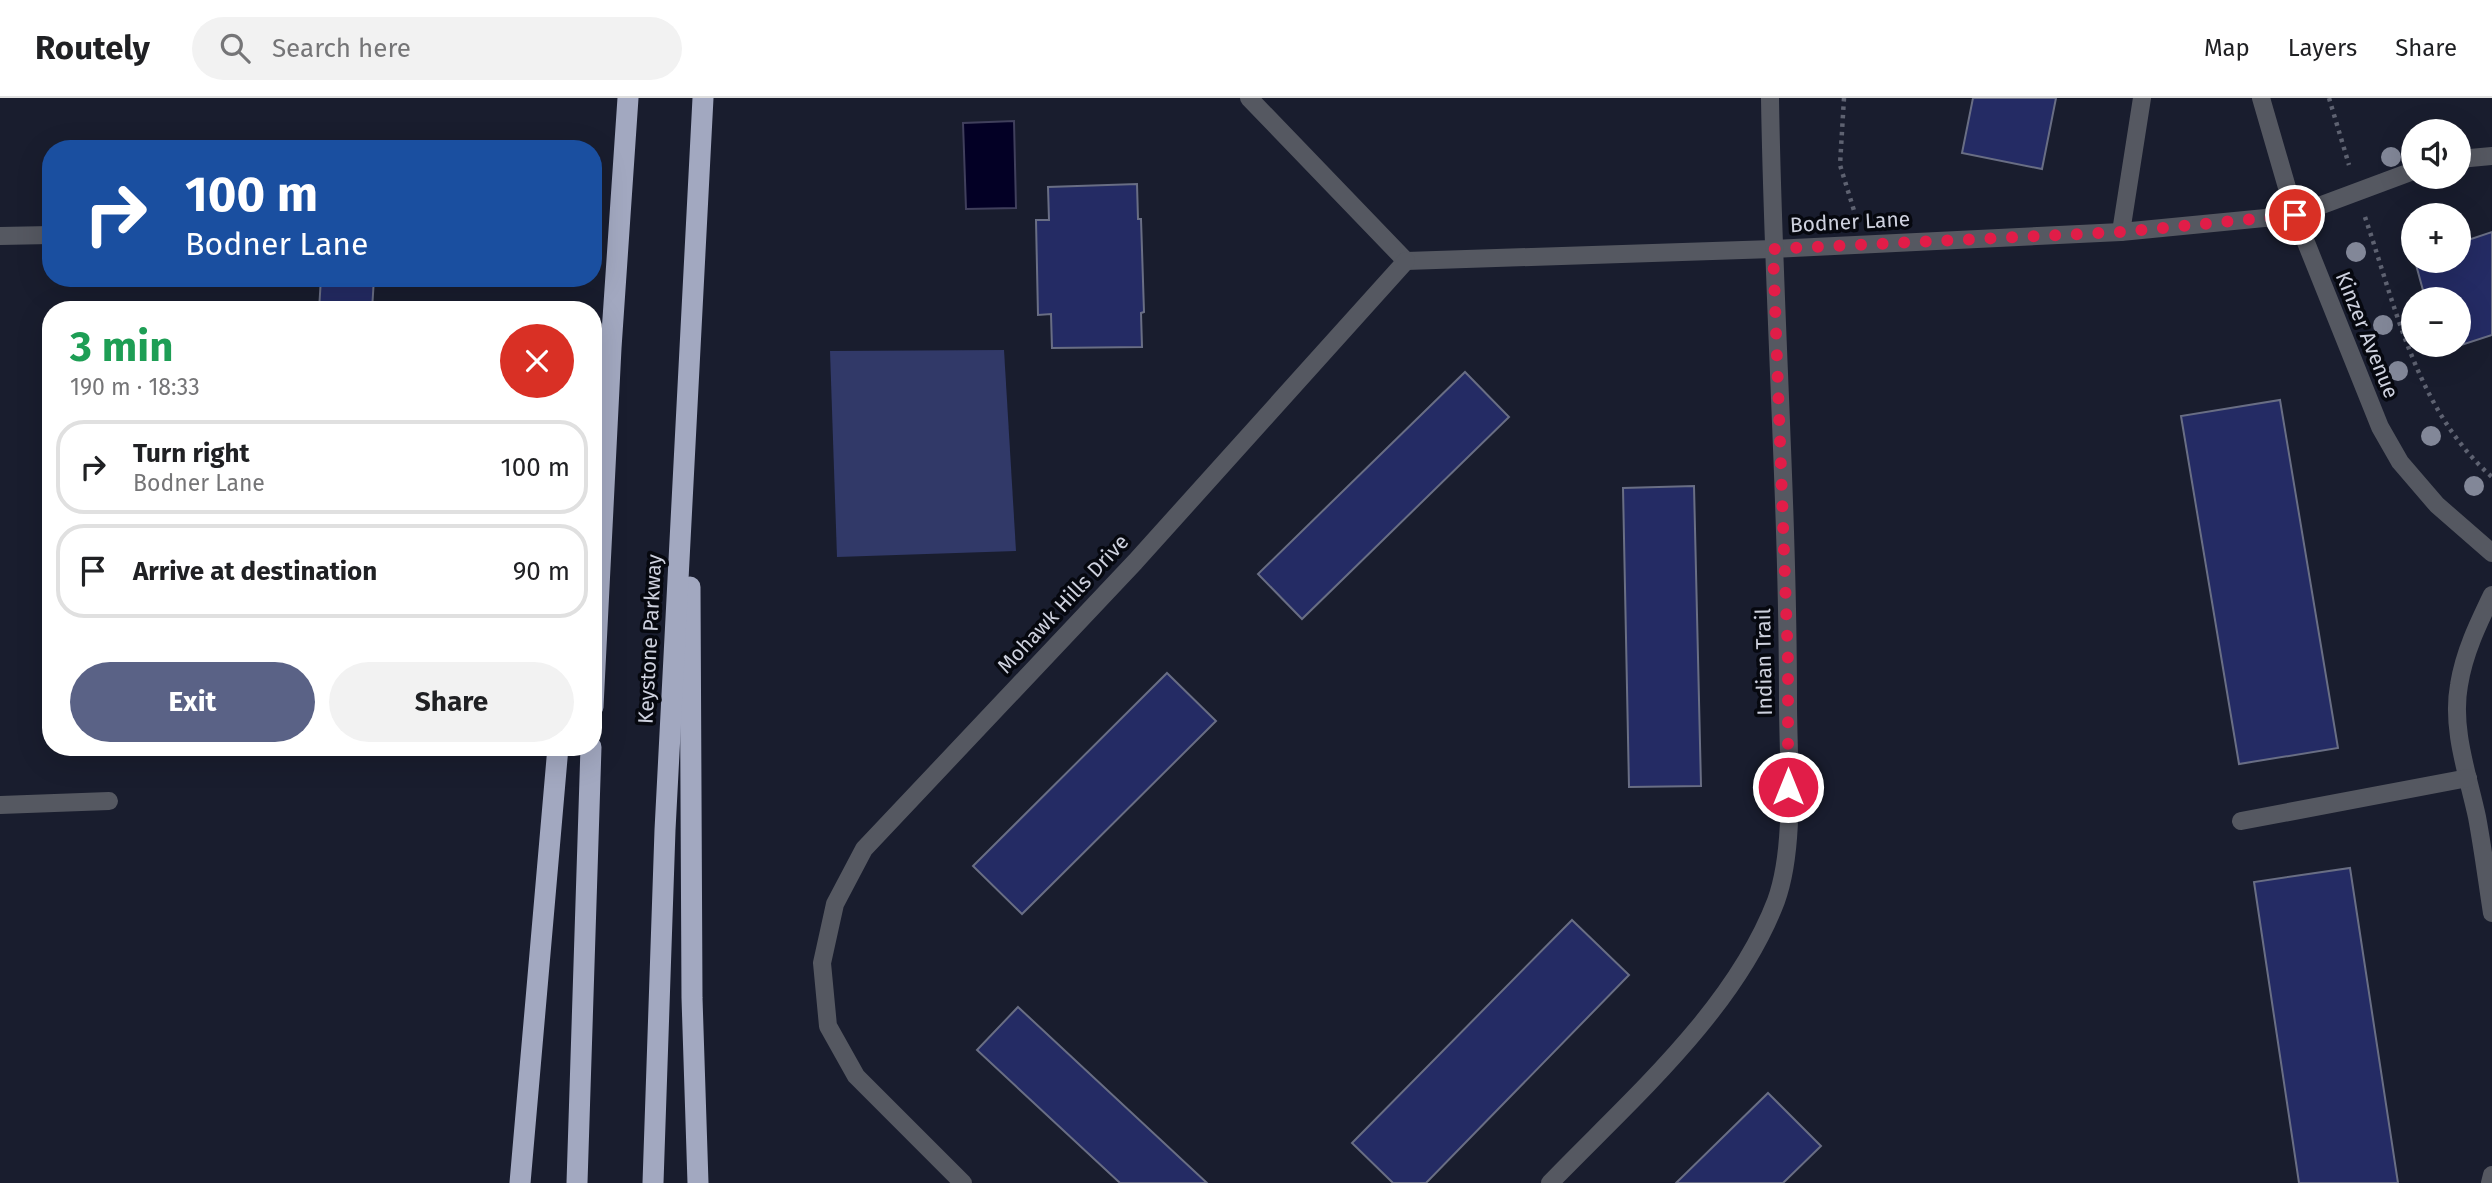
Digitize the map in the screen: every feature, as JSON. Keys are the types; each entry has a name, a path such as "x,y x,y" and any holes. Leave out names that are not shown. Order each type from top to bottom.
{"highway":[{"path":"602,528 628,98"},
{"name":"Keystone Parkway","path":"653,1183 665,831 703,98"},
{"path":"602,414 611,348"},
{"path":"688,356 692,984 698,1183"},
{"path":"520,1183 557,756"},
{"path":"577,1183 591,756"}],"street":[{"path":"1249,98 1406,261"},
{"name":"Indian Trail","path":"1550,1183 1678,1050 1730,986 1747,964 1777,899 1788,838 1788,661 1770,98"},
{"path":"2121,232 2143,98"},
{"name":"Kinzer Avenue","path":"2261,98 2295,215 2380,427 2400,462 2437,505 2492,553"},
{"path":"2471,158 2492,156"},
{"name":"Bodner Lane","path":"1406,261 1773,249 2121,232 2295,215 2401,175"},
{"path":"0,236 42,235"},
{"name":"Mohawk Hills Drive","path":"963,1183 856,1076 828,1026 822,963 835,904 864,849 1135,562 1406,261"},
{"path":"2492,595 2471,640 2458,687 2458,726 2492,913"},
{"path":"2241,821 2468,779"},
{"path":"0,805 109,801"},
{"path":"2490,1183 2492,1175"}],"path":[{"path":"1844,98 1840,165 1865,244"},
{"path":"2329,98 2357,191 2426,391 2461,444 2492,477"}],"shaded area":[{"path":"1014,121 1016,208 966,209 963,123"},
{"path":"1004,350 1016,551 837,557 830,351"}],"building":[{"path":"1973,98 2056,98 2042,169 1962,153"},
{"path":"1137,184 1144,312 1141,313 1142,347 1052,348 1051,314 1038,315 1036,220 1049,220 1048,187"},
{"path":"2492,232 2492,335 2471,342 2471,287 2422,287 2418,273 2471,273 2471,239"},
{"path":"320,287 373,287 373,301 320,301"},
{"path":"1465,372 1509,417 1302,619 1258,574"},
{"path":"2280,400 2338,748 2239,764 2181,416"},
{"path":"1694,486 1701,786 1629,787 1623,488"},
{"path":"1167,673 1216,721 1022,914 973,866"},
{"path":"2350,868 2398,1183 2299,1183 2254,882"},
{"path":"1572,920 1629,975 1426,1183 1393,1183 1352,1143"},
{"path":"1018,1007 1207,1183 1120,1183 977,1050"},
{"path":"1768,1093 1821,1146 1783,1183 1676,1183"}],"route":[{"path":"1788,787 1788,661 1773,249 2121,232 2295,215"}]}
